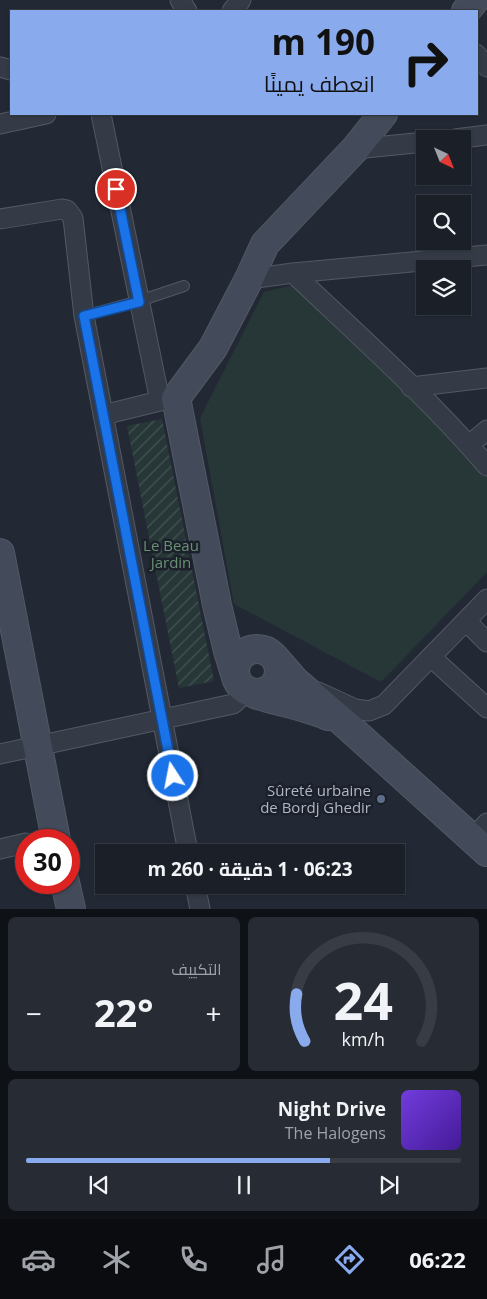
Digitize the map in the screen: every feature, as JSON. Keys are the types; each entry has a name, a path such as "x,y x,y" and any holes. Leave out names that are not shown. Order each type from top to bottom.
{"main road":[{"path":"467,10 475,0"},
{"path":"343,722 312,709 278,702 246,686 228,651 168,399 213,348 249,279 264,244 355,149 382,115"},
{"path":"0,552 9,644 39,745 49,829"},
{"path":"217,605 231,624 267,653 295,681 482,838"},
{"path":"254,650 267,653 279,671 278,678 269,690 246,686 238,661 242,656 254,650"},
{"path":"68,894 71,909"}],"street":[{"path":"233,10 242,0"},
{"path":"478,57 487,68"},
{"path":"0,124 41,115"},
{"path":"101,115 139,302 168,399 103,415"},
{"path":"471,137 487,135"},
{"path":"355,149 416,143"},
{"path":"0,219 62,209 70,212 73,218 84,316 186,844"},
{"path":"249,279 293,272 487,255"},
{"path":"293,272 411,387 469,445 487,466"},
{"path":"411,387 487,378"},
{"path":"469,445 487,430"},
{"path":"295,681 355,709 369,711 384,704 487,599"},
{"path":"466,621 487,642"},
{"path":"431,657 487,708"},
{"path":"0,754 233,704 246,686"},
{"path":"0,849 15,846"},
{"path":"197,894 200,909"}],"lane":[{"path":"84,316 139,302 184,286"}],"green space":[{"path":"293,285 469,452 487,476 487,572 381,682 234,604 200,418 264,292"},
{"name":"Le Beau Jardin","path":"162,419 214,681 179,688 127,426"}],"place":[{"name":"Sûreté urbaine de Bordj Ghedir","path":"381,799"}],"route":[{"path":"116,189 139,302 84,316 173,776"}]}
